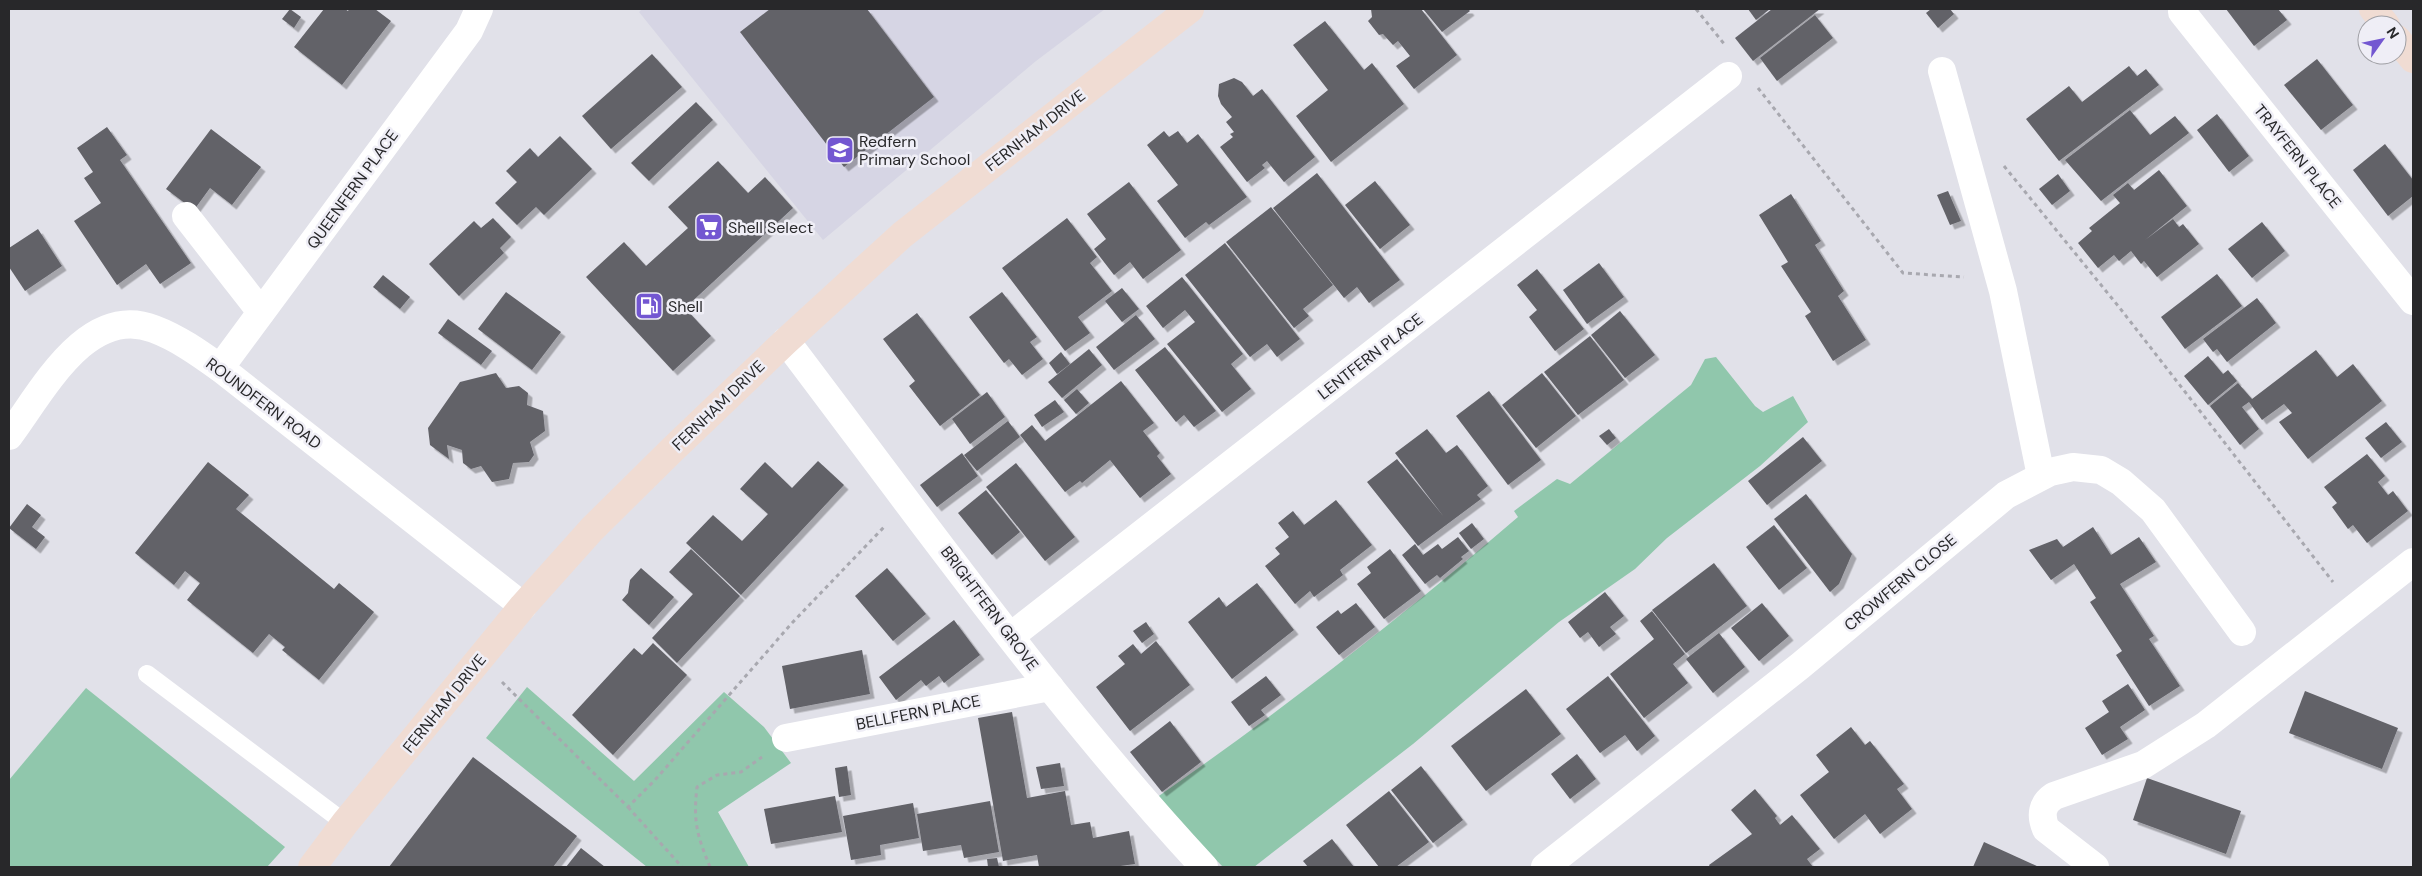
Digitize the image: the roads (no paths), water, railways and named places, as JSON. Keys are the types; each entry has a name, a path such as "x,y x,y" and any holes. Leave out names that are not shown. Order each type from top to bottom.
{"street":[{"name":"QUEENFERN PLACE","path":"220,368 469,31 479,9"},
{"name":"FERNHAM DRIVE","path":"312,867 345,823 523,606 592,529 786,341 902,235 1190,9"},
{"name":"TRAYFERN PLACE","path":"2182,12 2413,301"},
{"path":"1942,71 2000,279 2041,476"},
{"name":"LENTFERN PLACE","path":"1011,636 1728,76"},
{"path":"186,216 262,312"},
{"name":"ROUNDFERN ROAD","path":"9,436 70,354 86,339 108,327 130,324 152,328 182,342 220,368 523,606"},
{"name":"BRIGHTFERN GROVE","path":"786,341 1011,636 1121,776 1204,867"},
{"name":"CROWFERN CLOSE","path":"1546,867 1800,666 2006,495 2041,476 2073,466 2100,470 2121,482 2153,510 2242,632"},
{"path":"2095,867 2046,828 2042,821 2042,812 2046,802 2054,796 2142,765 2174,746 2213,719 2413,562"},
{"name":"BELLFERN PLACE","path":"786,738 1050,686"}],"lane":[{"path":"147,674 345,823"}],"place":[{"name":"Redfern Primary School","path":"840,150"},
{"name":"Shell Select","path":"709,227"},
{"name":"Shell","path":"649,306"}]}
